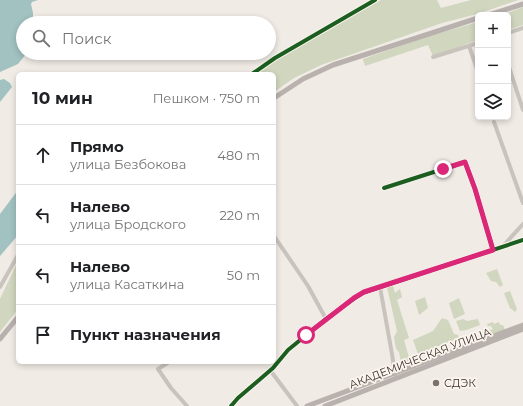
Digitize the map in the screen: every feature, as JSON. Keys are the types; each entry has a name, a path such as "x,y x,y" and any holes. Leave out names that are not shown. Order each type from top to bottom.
{"main road":[{"path":"498,12 523,4"},
{"path":"276,97 296,83 332,66 475,19"},
{"path":"0,339 16,319"},
{"path":"310,405 523,325"},
{"name":"АКАДЕМИЧЕСКАЯ УЛИЦА","path":"325,406 523,330"}],"street":[{"path":"276,57 375,0"},
{"path":"511,32 523,28"},
{"path":"433,57 475,44"},
{"path":"469,46 475,63"},
{"path":"255,72 272,60"},
{"path":"511,73 517,92 521,97 523,110"},
{"path":"517,92 523,90"},
{"path":"494,122 523,203"},
{"path":"384,188 465,162 475,189 493,250"},
{"path":"503,246 523,224"},
{"path":"276,239 308,286 326,319"},
{"path":"276,363 288,350 326,319 354,298 368,290 523,240"},
{"path":"0,287 16,259"},
{"path":"380,287 395,373 394,380"},
{"path":"368,290 375,290 382,293"},
{"path":"161,364 158,369 171,388 187,406"},
{"path":"231,406 275,364"},
{"path":"270,370 297,406"},
{"path":"292,401 293,406"}],"green space":[{"path":"381,0 437,0 441,8 471,0 518,0 483,12 475,12 475,15 442,23 321,65 294,78 276,91 276,72 260,72 275,61"},
{"path":"523,7 523,25 511,29 510,12"},
{"path":"475,23 475,41 433,56 428,45 365,66 363,59 426,37"},
{"path":"16,265 16,312 0,332 0,299"},
{"path":"497,269 503,285 500,287 496,282 491,281 486,273"},
{"path":"393,286 395,293 400,289 402,297 397,300 409,338 404,340 411,364 409,367 402,367 399,352 396,349 394,337 397,331 387,287"},
{"path":"510,291 517,309 515,312 510,308 504,293"},
{"path":"425,297 428,308 419,315 415,301"},
{"path":"459,298 465,314 454,319 449,303"},
{"path":"442,318 448,320 454,334 458,335 459,338 418,354 413,340 433,331"},
{"path":"463,319 467,321 478,319 480,325 460,331 456,321"},
{"path":"493,322 494,324 499,322 500,325 503,325 505,330 491,335 490,330 493,329 487,324"}],"water":[{"path":"0,0 38,0 32,2 31,4 33,16 16,16 16,60 21,60 18,64 0,72"},
{"path":"4,79 10,83 12,87 0,102 0,80"},
{"path":"16,193 16,237 0,256 0,214"}],"cycle path":[{"path":"276,57 375,0"},
{"path":"255,72 272,60"},
{"path":"384,188 465,162 475,189 493,250"},
{"path":"231,406 238,398 273,368 288,350 326,319 362,293 523,240"}],"place":[{"name":"СДЭК","path":"436,383"}],"route":[{"path":"306,335 354,298 368,290 493,250 475,189 465,162 443,169"}]}
